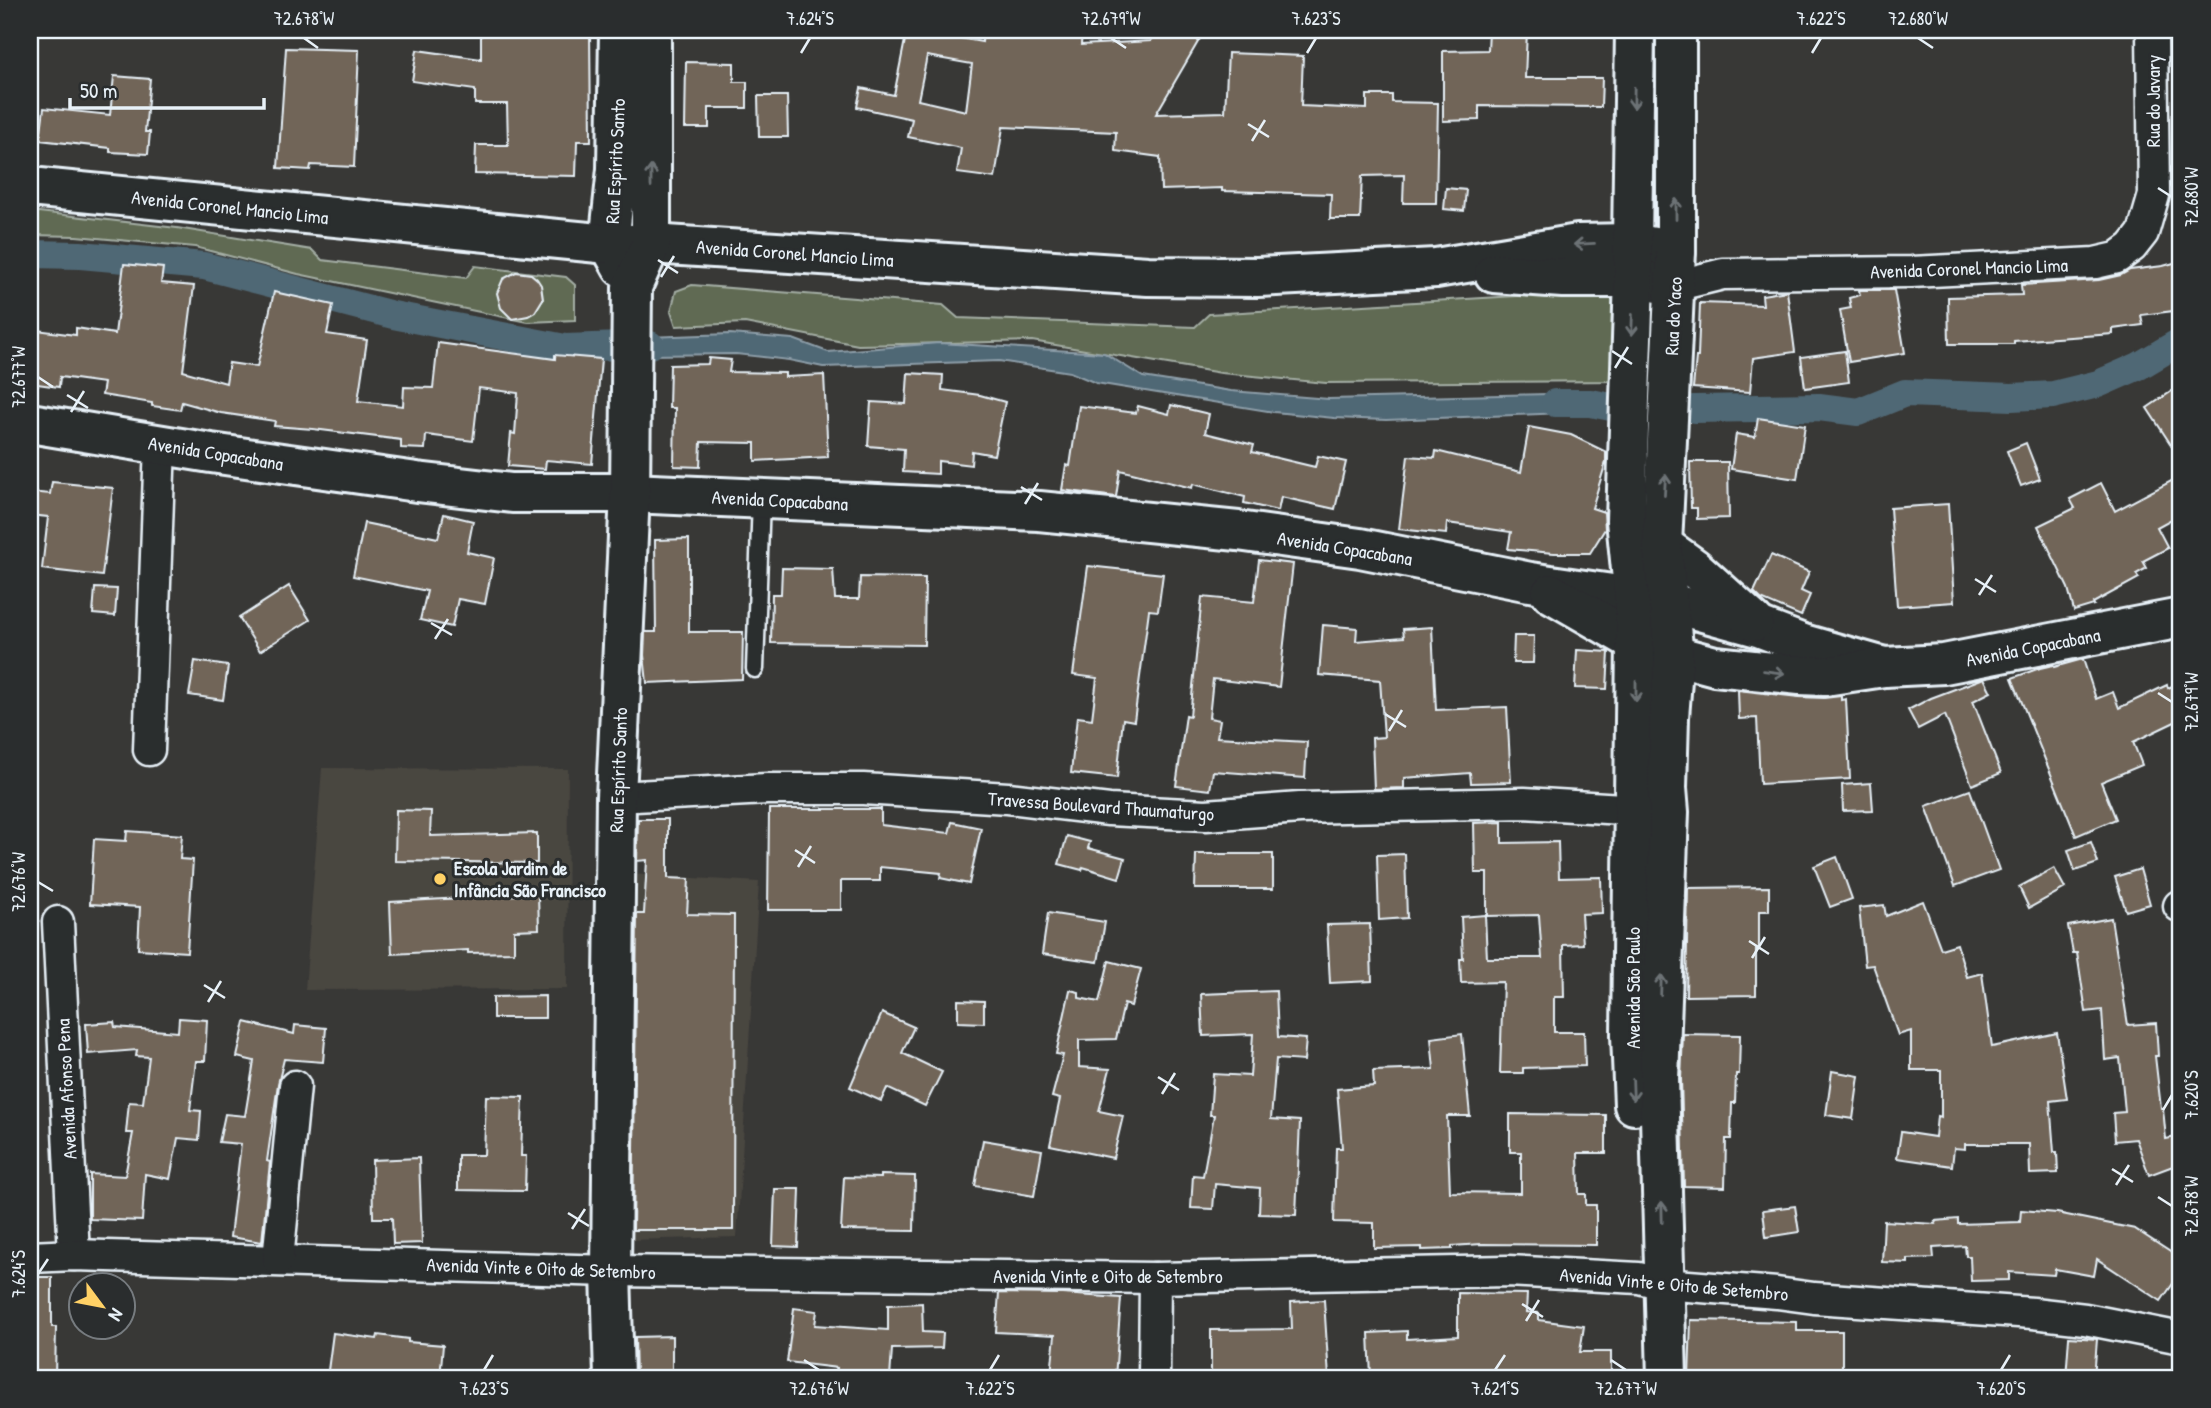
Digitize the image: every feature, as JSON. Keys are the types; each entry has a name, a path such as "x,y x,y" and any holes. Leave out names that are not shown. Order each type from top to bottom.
{"street":[{"name":"Rua Espírito Santo","path":"619,30 617,169 609,244 632,287"},
{"name":"Rua Espírito Santo","path":"614,1378 611,1271 616,797 630,493 632,287 651,244 651,30"},
{"name":"Rua do Yaco","path":"1635,30 1633,261 1626,520 1651,600"},
{"name":"Rua do Yaco","path":"1651,600 1662,545 1675,269 1676,30"},
{"name":"Rua do Javary","path":"2152,30 2153,173"},
{"name":"Avenida Coronel Mancio Lima","path":"30,187 609,244 651,244 1148,276 1258,277 1436,268 1578,244 1633,261 1723,274 1910,272 2095,262 2116,258 2132,247 2143,233 2154,195 2153,173"},
{"name":"Avenida Copacabana","path":"30,423 405,480 498,491 630,493 1039,511 1237,531 1360,548 1539,583 1651,600 1761,628 1804,644 1884,667"},
{"path":"149,750 160,444"},
{"path":"1539,583 1579,577 1595,571 1614,550 1626,520"},
{"path":"1662,545 1694,568 1761,628"},
{"name":"Avenida Copacabana","path":"1539,583 1636,642 1674,655 1715,666 1825,676 1884,667 1944,664 2181,618"},
{"name":"Avenida São Paulo","path":"1640,1378 1651,1281 1645,1034 1652,811 1636,642 1651,600"},
{"name":"Avenida São Paulo","path":"1651,600 1674,655 1667,788 1652,811"},
{"path":"1670,713 1687,693 1701,682 1732,667"},
{"name":"Travessa Boulevard Thaumaturgo","path":"616,797 767,789 863,789 1008,798 1109,810 1206,815 1300,808 1524,803 1652,811"},
{"name":"Avenida Afonso Pena","path":"58,922 74,1255"},
{"path":"278,1260 295,1086"},
{"name":"Avenida Vinte e Oito de Setembro","path":"30,1257 74,1255 611,1271 1155,1278 1508,1271 1651,1281 1814,1298 2033,1313 2085,1319 2181,1338"},
{"path":"1154,1378 1155,1278"},
{"name":"Avenida São Paulo","path":"1651,1281 1667,1378"}],"lane":[{"path":"755,669 761,499"}],"shaded area":[{"name":"Escola Jardim de Infância São Francisco","path":"322,768 568,769 567,989 305,990"},
{"path":"629,874 759,882 737,1237 627,1240"}],"green space":[{"path":"30,211 177,228 312,250 322,260 466,278 475,266 566,277 575,285 575,320 528,322 298,274 195,247 76,236 30,235"},
{"path":"692,285 943,305 958,318 1195,327 1209,314 1621,290 1623,381 1326,383 1221,373 1032,341 858,345 745,323 676,326 671,311 676,291"}],"water":[{"path":"730,334 793,339 828,352 939,343 1104,353 1143,377 1231,391 1329,399 1591,393 1589,412 1386,420 1334,418 1274,412 1096,383 1070,372 999,361 823,367 736,354 647,355 647,337"}],"building":[{"path":"481,30 590,30 591,141 577,141 576,176 475,174 476,145 508,145 507,104 475,104 475,90 412,81 417,50 481,59"},
{"path":"907,30 982,42 983,30 1082,31 1081,45 1151,41 1157,30 1205,30 1156,114 1225,112 1228,53 1303,56 1301,106 1367,109 1367,95 1392,95 1392,102 1438,103 1436,203 1403,203 1404,175 1362,176 1360,219 1330,219 1331,194 1222,191 1222,188 1161,190 1160,157 1115,151 1116,132 1003,127 995,178 957,173 961,148 908,137 912,119 857,107 861,88 894,95","holes":["927,56 972,64 966,111 918,100"]},
{"path":"1489,30 1527,30 1525,78 1602,78 1601,107 1479,106 1479,120 1443,121 1443,51 1488,50"},
{"path":"286,48 359,50 354,167 311,165 310,170 278,168"},
{"path":"686,62 734,63 734,82 747,82 747,108 709,108 709,128 685,128"},
{"path":"114,76 150,79 145,132 150,132 148,154 110,152 110,148 40,140 44,108 110,115"},
{"path":"758,96 787,96 788,137 759,137"},
{"path":"1446,188 1466,190 1464,211 1444,209"},
{"path":"2181,261 2181,310 2141,315 2143,325 2113,329 2113,334 2014,341 2014,344 1949,344 1948,297 2022,295 2021,285 2099,280 2130,270"},
{"path":"124,264 163,268 161,283 194,286 183,371 226,383 229,363 257,367 274,292 333,305 327,334 367,340 358,401 403,406 404,387 433,388 438,343 555,359 555,355 601,359 592,464 546,460 545,469 508,466 511,433 515,434 518,393 479,388 473,441 426,435 425,449 401,448 401,440 274,426 275,421 221,413 182,402 180,410 152,406 152,403 102,395 104,383 60,377 59,387 30,383 37,330 76,335 76,328 115,334"},
{"path":"516,272 531,274 537,279 541,285 543,299 535,312 512,319 501,308 497,293 503,279"},
{"path":"1859,290 1894,290 1905,353 1849,362 1840,310 1851,308 1849,298 1860,295"},
{"path":"1787,291 1795,352 1753,358 1750,392 1693,388 1698,357 1700,303 1763,305 1762,295"},
{"path":"1845,351 1849,382 1805,388 1801,357"},
{"path":"709,358 731,360 729,372 785,373 785,377 824,375 828,457 755,461 755,443 701,442 700,467 674,466 675,408 669,408 670,365 708,364"},
{"path":"908,373 943,375 942,390 980,395 1005,402 994,455 972,451 971,465 938,461 938,474 903,472 904,449 868,446 871,402 906,404"},
{"path":"2181,385 2181,460 2147,408"},
{"path":"1171,405 1209,414 1205,433 1254,445 1252,452 1315,467 1318,456 1346,462 1335,509 1281,497 1278,511 1244,503 1245,497 1193,484 1192,488 1120,470 1116,497 1062,490 1066,465 1070,466 1079,406 1136,413 1138,406 1169,414"},
{"path":"1758,418 1805,425 1797,479 1731,469 1736,434 1755,437"},
{"path":"1529,427 1571,435 1606,452 1606,462 1592,508 1604,512 1605,529 1590,553 1508,549 1511,532 1447,523 1446,534 1399,529 1408,456 1435,458 1436,451 1521,472"},
{"path":"2026,443 2040,479 2021,486 2007,451"},
{"path":"1690,462 1728,462 1729,518 1697,519 1697,508 1691,508"},
{"path":"2175,479 2181,491 2181,514 2157,527 2168,548 2143,561 2147,568 2136,574 2139,578 2093,603 2094,605 2074,611 2068,588 2038,526 2075,508 2070,499 2101,483 2115,511"},
{"path":"52,482 113,488 102,576 42,569 48,517 30,515 30,492 50,494"},
{"path":"1948,504 1954,602 1897,606 1890,508"},
{"path":"444,514 473,521 467,552 494,558 485,604 458,599 452,627 420,620 427,591 353,576 364,523 438,538"},
{"path":"689,539 689,632 743,632 742,679 647,683 645,632 656,632 655,540"},
{"path":"1771,555 1809,572 1801,591 1810,595 1801,616 1761,599 1754,592"},
{"path":"1259,560 1293,564 1279,687 1213,679 1209,718 1220,720 1217,737 1307,742 1305,778 1213,771 1210,790 1176,786 1186,715 1190,716 1202,597 1254,602"},
{"path":"1088,566 1163,574 1158,611 1149,610 1134,721 1123,719 1117,778 1071,773 1077,717 1092,719 1097,678 1073,675"},
{"path":"782,568 833,569 835,599 859,599 860,577 925,578 924,645 771,643 772,594 781,594"},
{"path":"289,586 310,620 260,651 239,618"},
{"path":"95,588 117,589 115,616 93,614"},
{"path":"1323,625 1357,628 1356,641 1404,637 1403,629 1432,627 1436,710 1507,707 1511,782 1471,783 1470,773 1404,778 1404,788 1374,789 1372,738 1384,737 1380,680 1319,675"},
{"path":"1514,636 1534,636 1533,663 1513,663"},
{"path":"1577,650 1609,652 1607,689 1575,688"},
{"path":"2083,659 2096,699 2113,692 2119,708 2167,685 2168,688 2181,682 2181,719 2133,742 2142,765 2101,782 2116,819 2076,836 2012,678 2040,668"},
{"path":"195,661 228,666 223,700 189,695"},
{"path":"1984,678 1991,692 1973,701 2001,773 1972,785 1945,715 1918,729 1908,710 1931,698"},
{"path":"1738,690 1799,697 1841,696 1841,700 1846,699 1850,779 1760,784 1757,718 1739,719"},
{"path":"1871,783 1873,810 1843,811 1842,785"},
{"path":"1970,790 1999,870 1955,886 1926,806"},
{"path":"769,809 881,809 881,825 949,833 952,822 981,828 969,884 940,878 941,873 880,867 880,881 841,881 841,910 768,910"},
{"path":"396,810 431,811 430,836 537,833 537,863 395,861"},
{"path":"638,819 668,819 668,878 689,879 687,914 734,915 733,1230 633,1230 637,914 644,914 647,860 637,861"},
{"path":"1502,822 1502,843 1558,842 1559,878 1601,877 1602,913 1581,914 1583,944 1563,945 1564,997 1554,997 1554,1032 1584,1032 1585,1066 1523,1068 1523,1073 1500,1073 1503,982 1461,983 1461,917 1485,915 1487,958 1542,958 1539,915 1487,916 1487,873 1475,873 1474,823"},
{"path":"127,831 182,835 180,859 193,860 187,952 138,949 140,907 90,904 94,839 126,841"},
{"path":"1067,836 1090,842 1088,848 1125,858 1119,878 1083,867 1082,870 1059,864"},
{"path":"2091,842 2098,863 2075,871 2068,850"},
{"path":"1196,854 1273,854 1273,889 1195,889"},
{"path":"1405,854 1407,918 1379,920 1377,855"},
{"path":"1837,857 1852,899 1830,907 1814,866"},
{"path":"2054,868 2065,888 2029,908 2019,887"},
{"path":"2140,869 2150,904 2126,911 2115,877"},
{"path":"1769,887 1769,911 1759,911 1756,995 1686,996 1688,888"},
{"path":"538,894 539,929 514,930 514,952 468,953 468,950 392,954 390,902"},
{"path":"1923,901 1941,949 1957,944 1967,977 1982,973 1992,1047 2057,1033 2067,1099 2050,1101 2058,1173 2030,1174 2029,1144 1965,1144 1965,1149 1954,1148 1952,1166 1897,1158 1901,1132 1935,1137 1937,1116 1941,1117 1941,1070 1911,1070 1911,1031 1898,1035 1873,965 1865,966 1859,908 1884,905 1886,916"},
{"path":"1048,913 1105,922 1098,962 1042,954"},
{"path":"2111,918 2128,1025 2156,1023 2158,1056 2155,1056 2166,1139 2181,1136 2181,1163 2149,1175 2136,1139 2115,1141 2113,1113 2125,1112 2120,1058 2105,1060 2102,1010 2086,1012 2077,953 2073,953 2068,926"},
{"path":"1370,924 1372,981 1330,983 1327,925"},
{"path":"1109,961 1141,969 1131,1006 1124,1004 1116,1039 1079,1040 1079,1067 1110,1069 1099,1111 1123,1116 1113,1158 1050,1145 1060,1099 1052,1097 1063,1055 1056,1054 1070,990 1079,992 1079,998 1099,1002"},
{"path":"1276,991 1278,1037 1306,1039 1304,1061 1276,1059 1271,1119 1300,1121 1296,1215 1259,1214 1260,1188 1215,1184 1213,1209 1191,1208 1193,1175 1203,1176 1214,1115 1210,1115 1213,1074 1250,1076 1253,1034 1203,1036 1201,994"},
{"path":"545,996 545,1018 493,1018 493,997"},
{"path":"958,1000 984,1001 984,1023 958,1022"},
{"path":"882,1013 914,1027 902,1053 942,1072 925,1106 887,1088 881,1101 850,1087"},
{"path":"179,1018 207,1020 205,1061 196,1061 190,1110 201,1111 199,1140 178,1138 170,1179 145,1174 142,1221 90,1219 90,1174 125,1176 133,1133 126,1133 129,1102 143,1103 149,1057 136,1056 137,1050 88,1054 86,1024 114,1022 115,1027 178,1032"},
{"path":"245,1022 294,1034 295,1025 326,1028 323,1062 284,1059 267,1161 270,1162 262,1242 230,1237 241,1144 219,1142 225,1114 245,1116 254,1061 237,1057"},
{"path":"1462,1034 1470,1116 1447,1116 1450,1192 1521,1193 1521,1152 1510,1152 1510,1114 1606,1115 1606,1153 1578,1153 1579,1194 1586,1194 1586,1205 1596,1205 1596,1245 1482,1244 1422,1250 1422,1247 1374,1248 1374,1223 1334,1222 1336,1148 1342,1148 1337,1089 1374,1086 1373,1071 1434,1069 1431,1038"},
{"path":"1683,1034 1740,1035 1739,1074 1736,1074 1735,1103 1732,1103 1731,1139 1726,1139 1725,1187 1684,1186 1681,1079"},
{"path":"1832,1071 1859,1076 1853,1119 1826,1115"},
{"path":"486,1096 523,1097 521,1156 526,1156 525,1191 458,1190 458,1155 484,1155"},
{"path":"983,1140 1042,1150 1034,1196 975,1186"},
{"path":"419,1158 422,1243 393,1244 392,1218 373,1218 372,1160"},
{"path":"881,1175 915,1176 914,1231 841,1230 844,1177 881,1178"},
{"path":"775,1189 800,1189 798,1247 773,1246"},
{"path":"1795,1206 1799,1232 1766,1237 1763,1210"},
{"path":"2021,1210 2057,1213 2135,1229 2181,1259 2181,1272 2161,1301 2097,1259 2094,1276 2055,1269 2054,1275 2009,1272 2009,1280 1971,1281 1970,1256 1966,1256 1965,1246 1933,1248 1934,1258 1908,1259 1908,1263 1882,1262 1884,1221 1936,1224 1935,1221 1958,1219 1958,1224 2020,1222"},
{"path":"30,1277 52,1277 52,1327 56,1327 55,1378 30,1378"},
{"path":"999,1293 1121,1298 1115,1378 1051,1375 1055,1335 996,1332"},
{"path":"1458,1293 1527,1294 1526,1312 1539,1313 1539,1320 1584,1326 1580,1352 1611,1352 1611,1378 1371,1378 1369,1333 1407,1331 1407,1339 1458,1336"},
{"path":"1324,1300 1329,1378 1211,1378 1211,1330 1292,1329 1291,1302"},
{"path":"922,1303 923,1332 943,1333 942,1348 892,1349 890,1378 836,1378 837,1368 787,1362 794,1308 817,1311 815,1325 888,1330 888,1305"},
{"path":"1691,1320 1797,1322 1797,1331 1842,1331 1842,1378 1689,1378"},
{"path":"333,1333 377,1339 378,1335 408,1339 408,1342 443,1345 440,1378 403,1375 403,1378 327,1378"},
{"path":"672,1336 672,1378 636,1378 635,1337"},
{"path":"2069,1337 2097,1339 2094,1378 2066,1378"}],"waterway":[{"path":"30,254 80,255 204,266 393,315 565,348 650,345"},
{"path":"1694,409 1819,407 1858,412 1905,393 2012,397 2053,395 2098,384 2139,366 2181,341"},
{"path":"1555,403 1591,403 1611,407"}],"place":[{"name":"Escola Jardim de Infância São Francisco","path":"440,879"}]}
